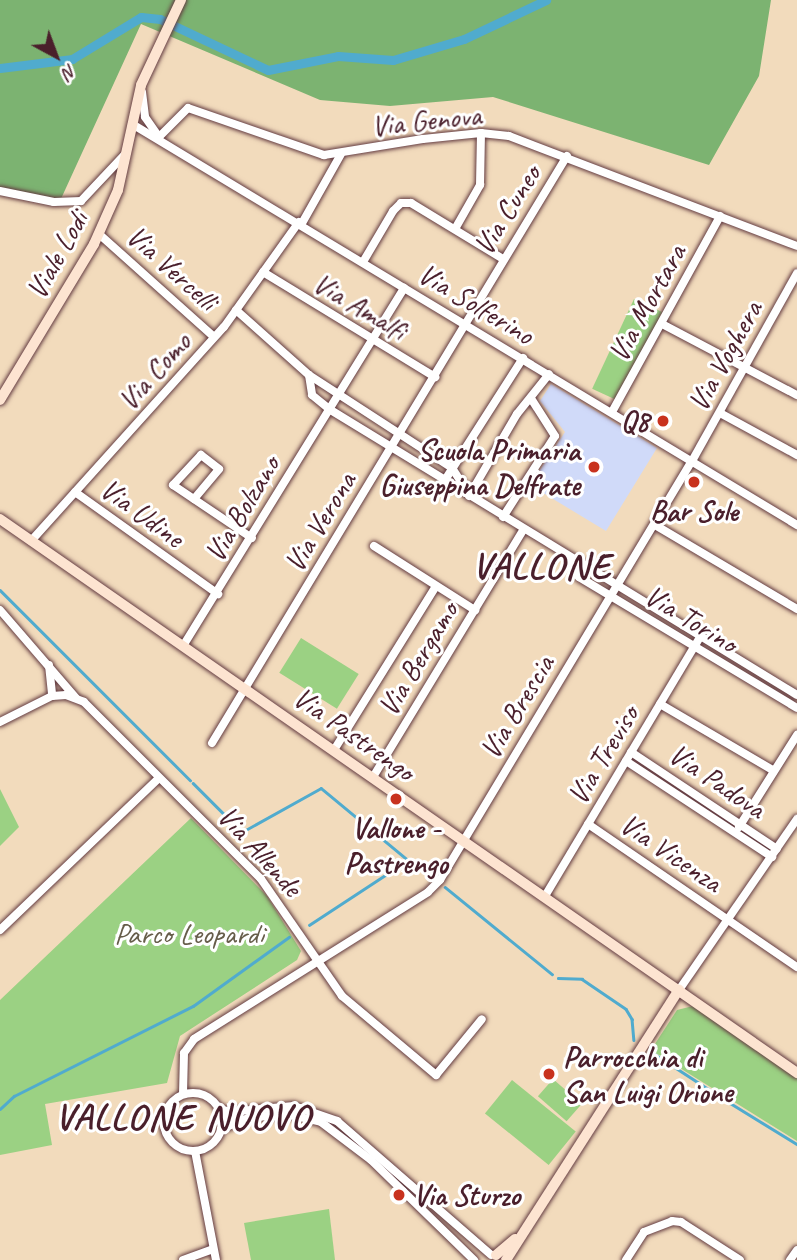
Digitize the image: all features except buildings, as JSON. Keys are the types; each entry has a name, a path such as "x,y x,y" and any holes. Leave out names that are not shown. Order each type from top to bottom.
{"street":[{"name":"Viale Lodi","path":"0,400 99,234 118,190 141,85 156,47 181,0"},
{"path":"141,85 145,117 159,137"},
{"name":"Via Genova","path":"159,137 188,108 324,155 481,133 509,136 797,246"},
{"name":"Via Solferino","path":"132,124 159,137 797,525"},
{"path":"455,229 480,185 481,133"},
{"path":"0,191 54,202 81,201 126,153"},
{"name":"Via Como","path":"31,541 236,310 300,224 341,154"},
{"name":"Via Cuneo","path":"465,324 567,156"},
{"path":"363,262 401,203 411,203 503,259"},
{"name":"Via Mortara","path":"612,412 664,325 720,216"},
{"name":"Via Vercelli","path":"99,234 214,337"},
{"name":"Via Amalfi","path":"263,272 435,377"},
{"name":"Via Voghera","path":"654,525 720,413 797,273"},
{"name":"Via Bolzano","path":"183,646 218,594 404,288"},
{"name":"Via Torino","path":"236,310 309,375 398,436 452,468 469,496"},
{"name":"Via Verona","path":"212,743 465,324"},
{"path":"664,325 796,393"},
{"path":"445,480 523,358"},
{"path":"469,496 517,414 532,400 549,374"},
{"name":"Via Torino","path":"309,375 312,395 330,409 391,449 797,695"},
{"path":"503,517 555,436 532,400"},
{"path":"720,413 797,455"},
{"path":"194,499 219,469 201,455 173,485 252,538"},
{"name":"Via Udine","path":"75,492 218,594"},
{"name":"Via Pastrengo","path":"0,519 797,1073"},
{"path":"654,525 797,609"},
{"name":"Via Brescia","path":"183,1094 184,1053 194,1039 428,892 465,840 615,584 654,525"},
{"name":"Via Bergamo","path":"373,777 524,529"},
{"path":"374,546 475,610"},
{"name":"Via Torino","path":"573,560 579,577 797,708"},
{"path":"334,750 436,586"},
{"name":"Via Allende","path":"0,610 76,698 158,779 167,783 261,879 342,996 436,1075 482,1019"},
{"name":"Via Treviso","path":"545,896 700,637"},
{"path":"49,665 52,696"},
{"path":"0,722 52,696 76,698"},
{"path":"660,704 774,771"},
{"path":"735,833 797,735"},
{"name":"Via Padova","path":"631,752 741,824 775,853"},
{"name":"Via Padova","path":"626,761 735,833 775,853"},
{"path":"0,930 158,779"},
{"path":"474,1260 363,1153 321,1122 276,1115 222,1129 212,1144 195,1151 175,1145 164,1128 167,1108 183,1094 204,1094 219,1108 229,1112 294,1106 337,1121 497,1258 520,1235 679,990 797,819"},
{"name":"Via Vicenza","path":"588,824 797,967"},
{"path":"219,1108 222,1129"},
{"path":"195,1151 214,1234 211,1250 216,1260"},
{"path":"626,1260 644,1232 672,1221 681,1222 740,1260"},
{"path":"183,1260 211,1250"},
{"path":"790,1260 797,1250"}],"shaded area":[{"name":"Scuola Primaria Giuseppina Delfrate","path":"551,384 657,448 606,531 530,485 565,432 540,401"}],"green space":[{"path":"0,0 771,0 759,76 709,165 493,97 390,106 320,100 141,24 60,201 0,188"},
{"path":"634,299 662,312 620,402 592,389"},
{"path":"301,638 359,674 337,709 279,673"},
{"path":"0,789 19,827 0,846"},
{"name":"Parco Leopardi","path":"191,818 267,896 301,951 297,960 180,1036 167,1083 45,1104 52,1145 0,1155 0,1000"},
{"path":"693,1006 797,1077 797,1141 651,1050 677,1010"},
{"path":"553,1079 582,1104 567,1121 538,1096"},
{"path":"512,1080 576,1132 549,1165 485,1113"},
{"path":"329,1209 335,1260 251,1260 244,1223"}],"waterway":[{"path":"0,68 72,59 141,17 160,19 268,70 338,56 393,60 464,39 546,0"},
{"path":"0,590 190,780"},
{"path":"193,783 242,832 321,788 408,860"},
{"path":"309,925 408,860 428,875"},
{"path":"445,887 552,974"},
{"path":"0,1109 14,1096 193,1006 289,937"},
{"path":"558,978 582,979 626,1009 632,1019 634,1040"},
{"path":"650,1051 719,1096"},
{"path":"727,1101 797,1144"}],"place":[{"name":"Q8","path":"663,421"},
{"name":"Scuola Primaria Giuseppina Delfrate","path":"594,467"},
{"name":"Bar Sole","path":"694,482"},
{"name":"Vallone - Pastrengo","path":"396,799"},
{"name":"Parrocchia di San Luigi Orione","path":"549,1074"},
{"name":"Via Sturzo","path":"399,1195"}],"district":[{"name":"VALLONE","path":"542,566"},
{"name":"VALLONE NUOVO","path":"183,1117"}]}
